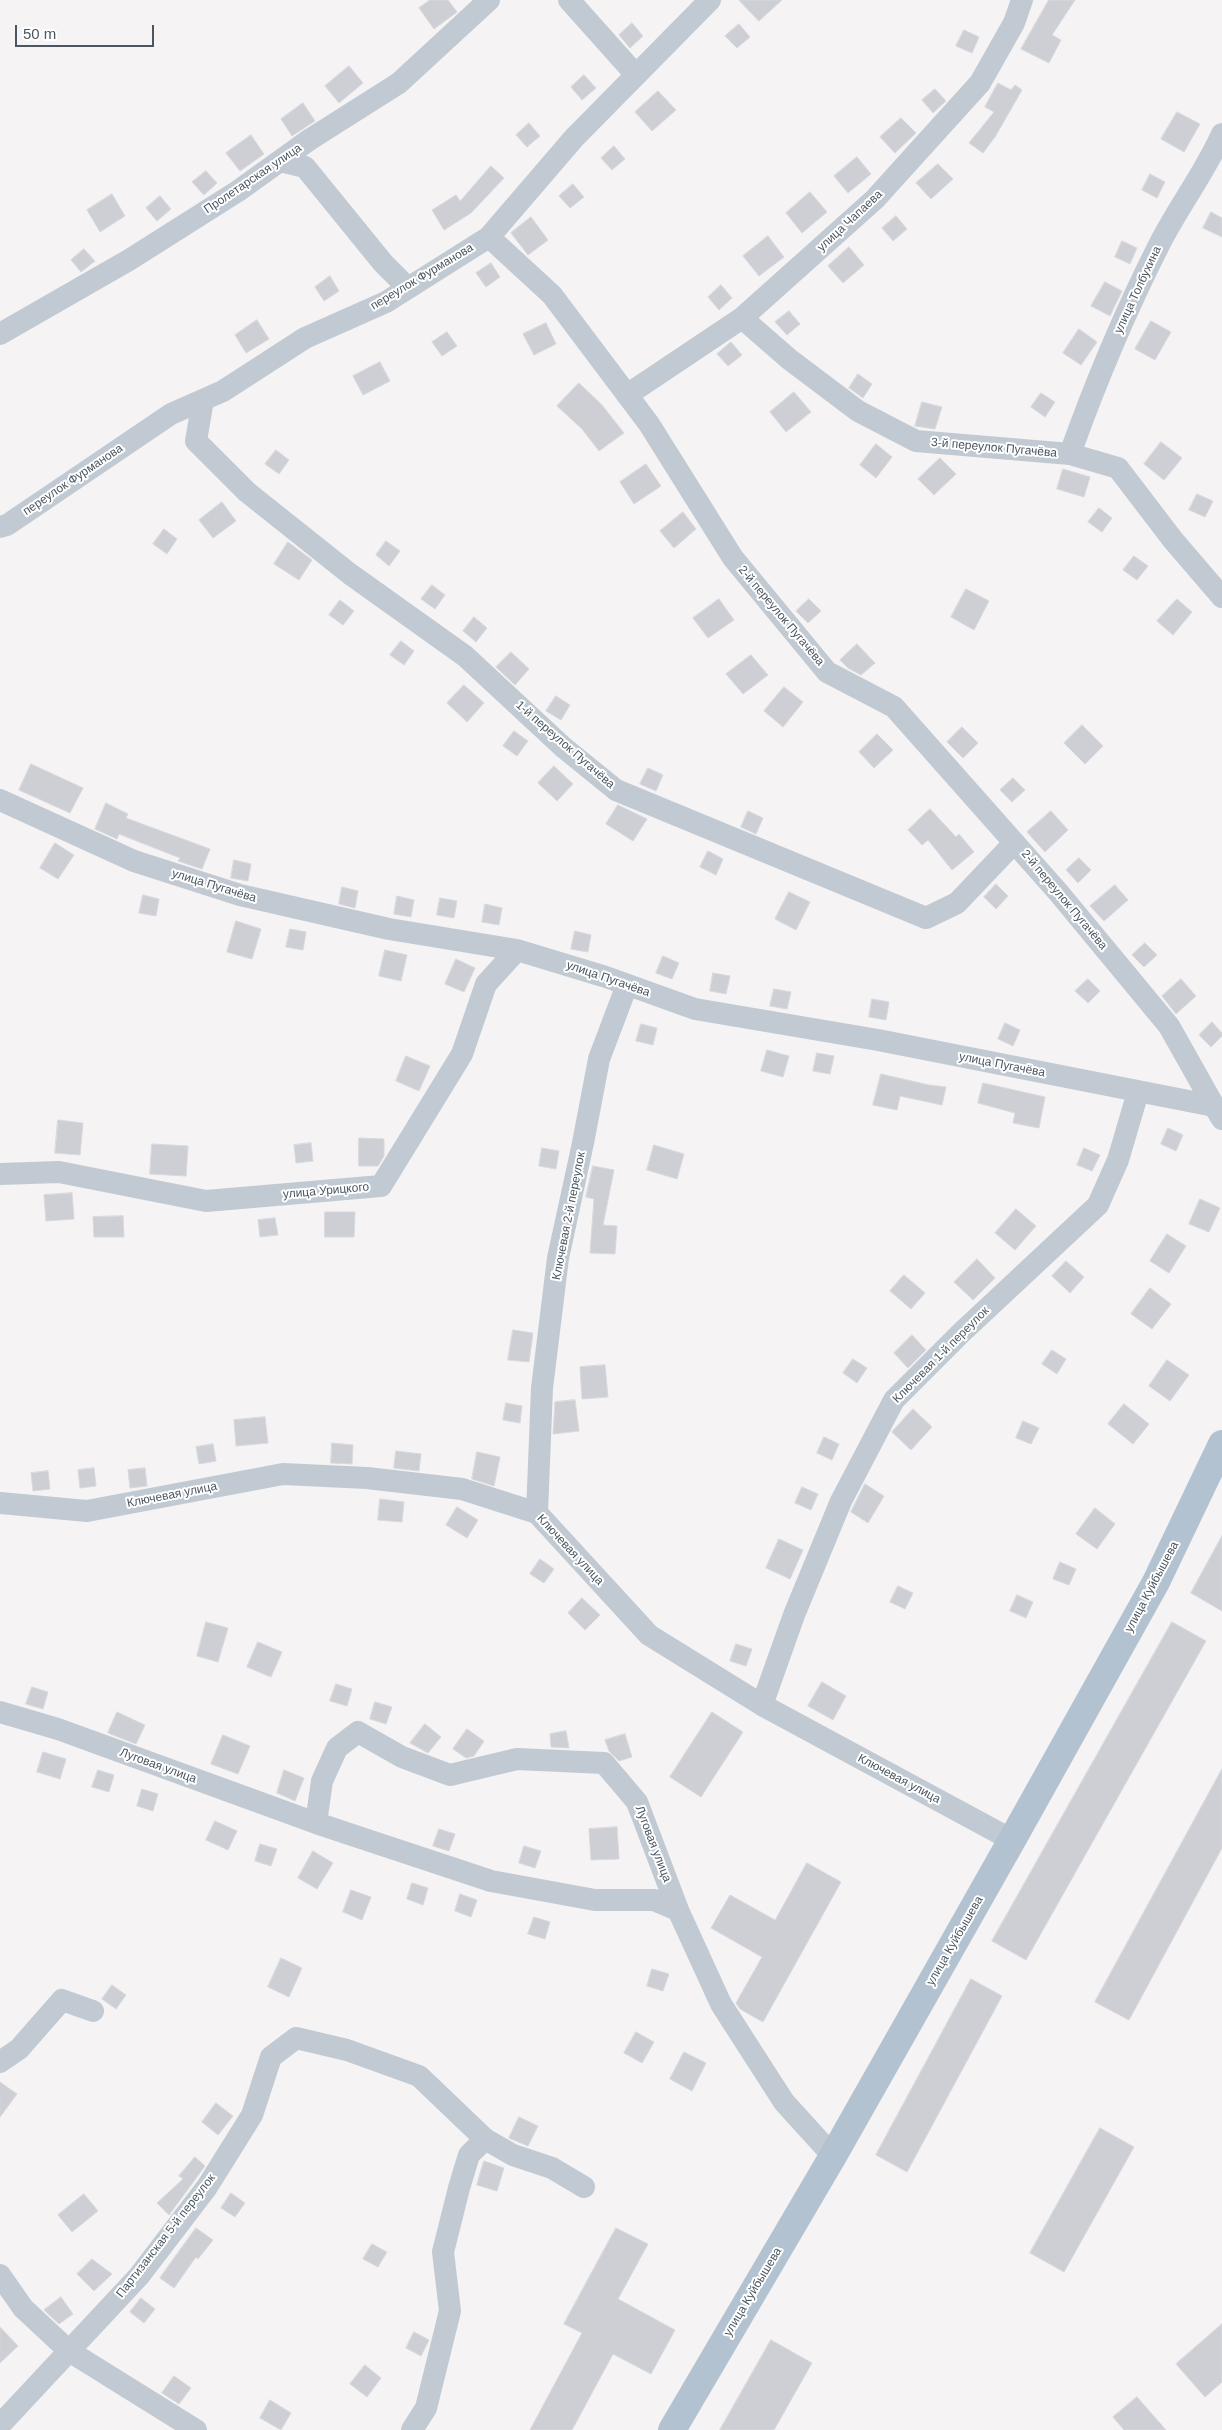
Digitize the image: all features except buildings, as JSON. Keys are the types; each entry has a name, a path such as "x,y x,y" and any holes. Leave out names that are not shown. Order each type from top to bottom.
{"main road":[{"name":"улица Куйбышева","path":"672,2430 834,2156 1156,1582 1222,1444"}],"street":[{"name":"Пролетарская улица","path":"0,334 129,260 238,191 280,161 399,83 489,0"},
{"path":"568,0 636,75"},
{"name":"переулок Фурманова","path":"0,527 7,525 171,414 223,391 305,338 386,302 489,237 574,138 710,0"},
{"name":"улица Чапаева","path":"627,395 742,318 876,199 980,83 1014,23 1022,0"},
{"name":"улица Толбухина","path":"1070,454 1101,369 1160,242 1211,158 1222,134"},
{"path":"280,161 305,167 384,263 408,288"},
{"name":"2-й переулок Пугачёва","path":"489,237 552,295 649,424 733,558 827,672 894,707 1014,843 1169,1026 1218,1112"},
{"name":"3-й переулок Пугачёва","path":"742,318 789,359 858,410 916,441 1070,454 1118,468 1173,540 1222,597"},
{"name":"1-й переулок Пугачёва","path":"203,400 196,441 247,492 350,574 465,656 563,747 616,790 926,918 957,903 1014,843"},
{"name":"улица Пугачёва","path":"0,800 134,861 240,895 390,929 516,950 626,985 695,1010 878,1040 1138,1092 1218,1112"},
{"name":"улица Урицкого","path":"0,1174 59,1172 206,1201 381,1186 462,1054 486,984 516,950"},
{"name":"Ключевая 2-й переулок","path":"537,1513 542,1388 558,1258 599,1059 626,985"},
{"name":"Ключевая 1-й переулок","path":"762,1704 794,1615 841,1501 894,1400 961,1333 1098,1205 1118,1160 1138,1092"},
{"name":"Ключевая улица","path":"0,1503 87,1511 283,1474 366,1478 462,1489 537,1513 649,1635 762,1704 1012,1840"},
{"name":"Луговая улица","path":"0,1712 58,1729 316,1824 491,1881 595,1900 654,1900 678,1910"},
{"name":"Луговая улица","path":"316,1824 322,1781 333,1756 337,1748 358,1732 402,1757 450,1775 517,1759 604,1763 637,1802 678,1910 722,2004 784,2102 834,2156"},
{"path":"0,2062 19,2049 62,2000 93,2011"},
{"name":"Партизанская 5-й переулок","path":"0,2425 139,2276 207,2187 252,2115 270,2057 296,2038 346,2050 419,2076 485,2138"},
{"path":"412,2430 426,2408 450,2311 443,2252 458,2188 469,2155 485,2138 513,2155 552,2168 584,2187"},
{"path":"0,2275 23,2308 70,2351 196,2430"}]}
